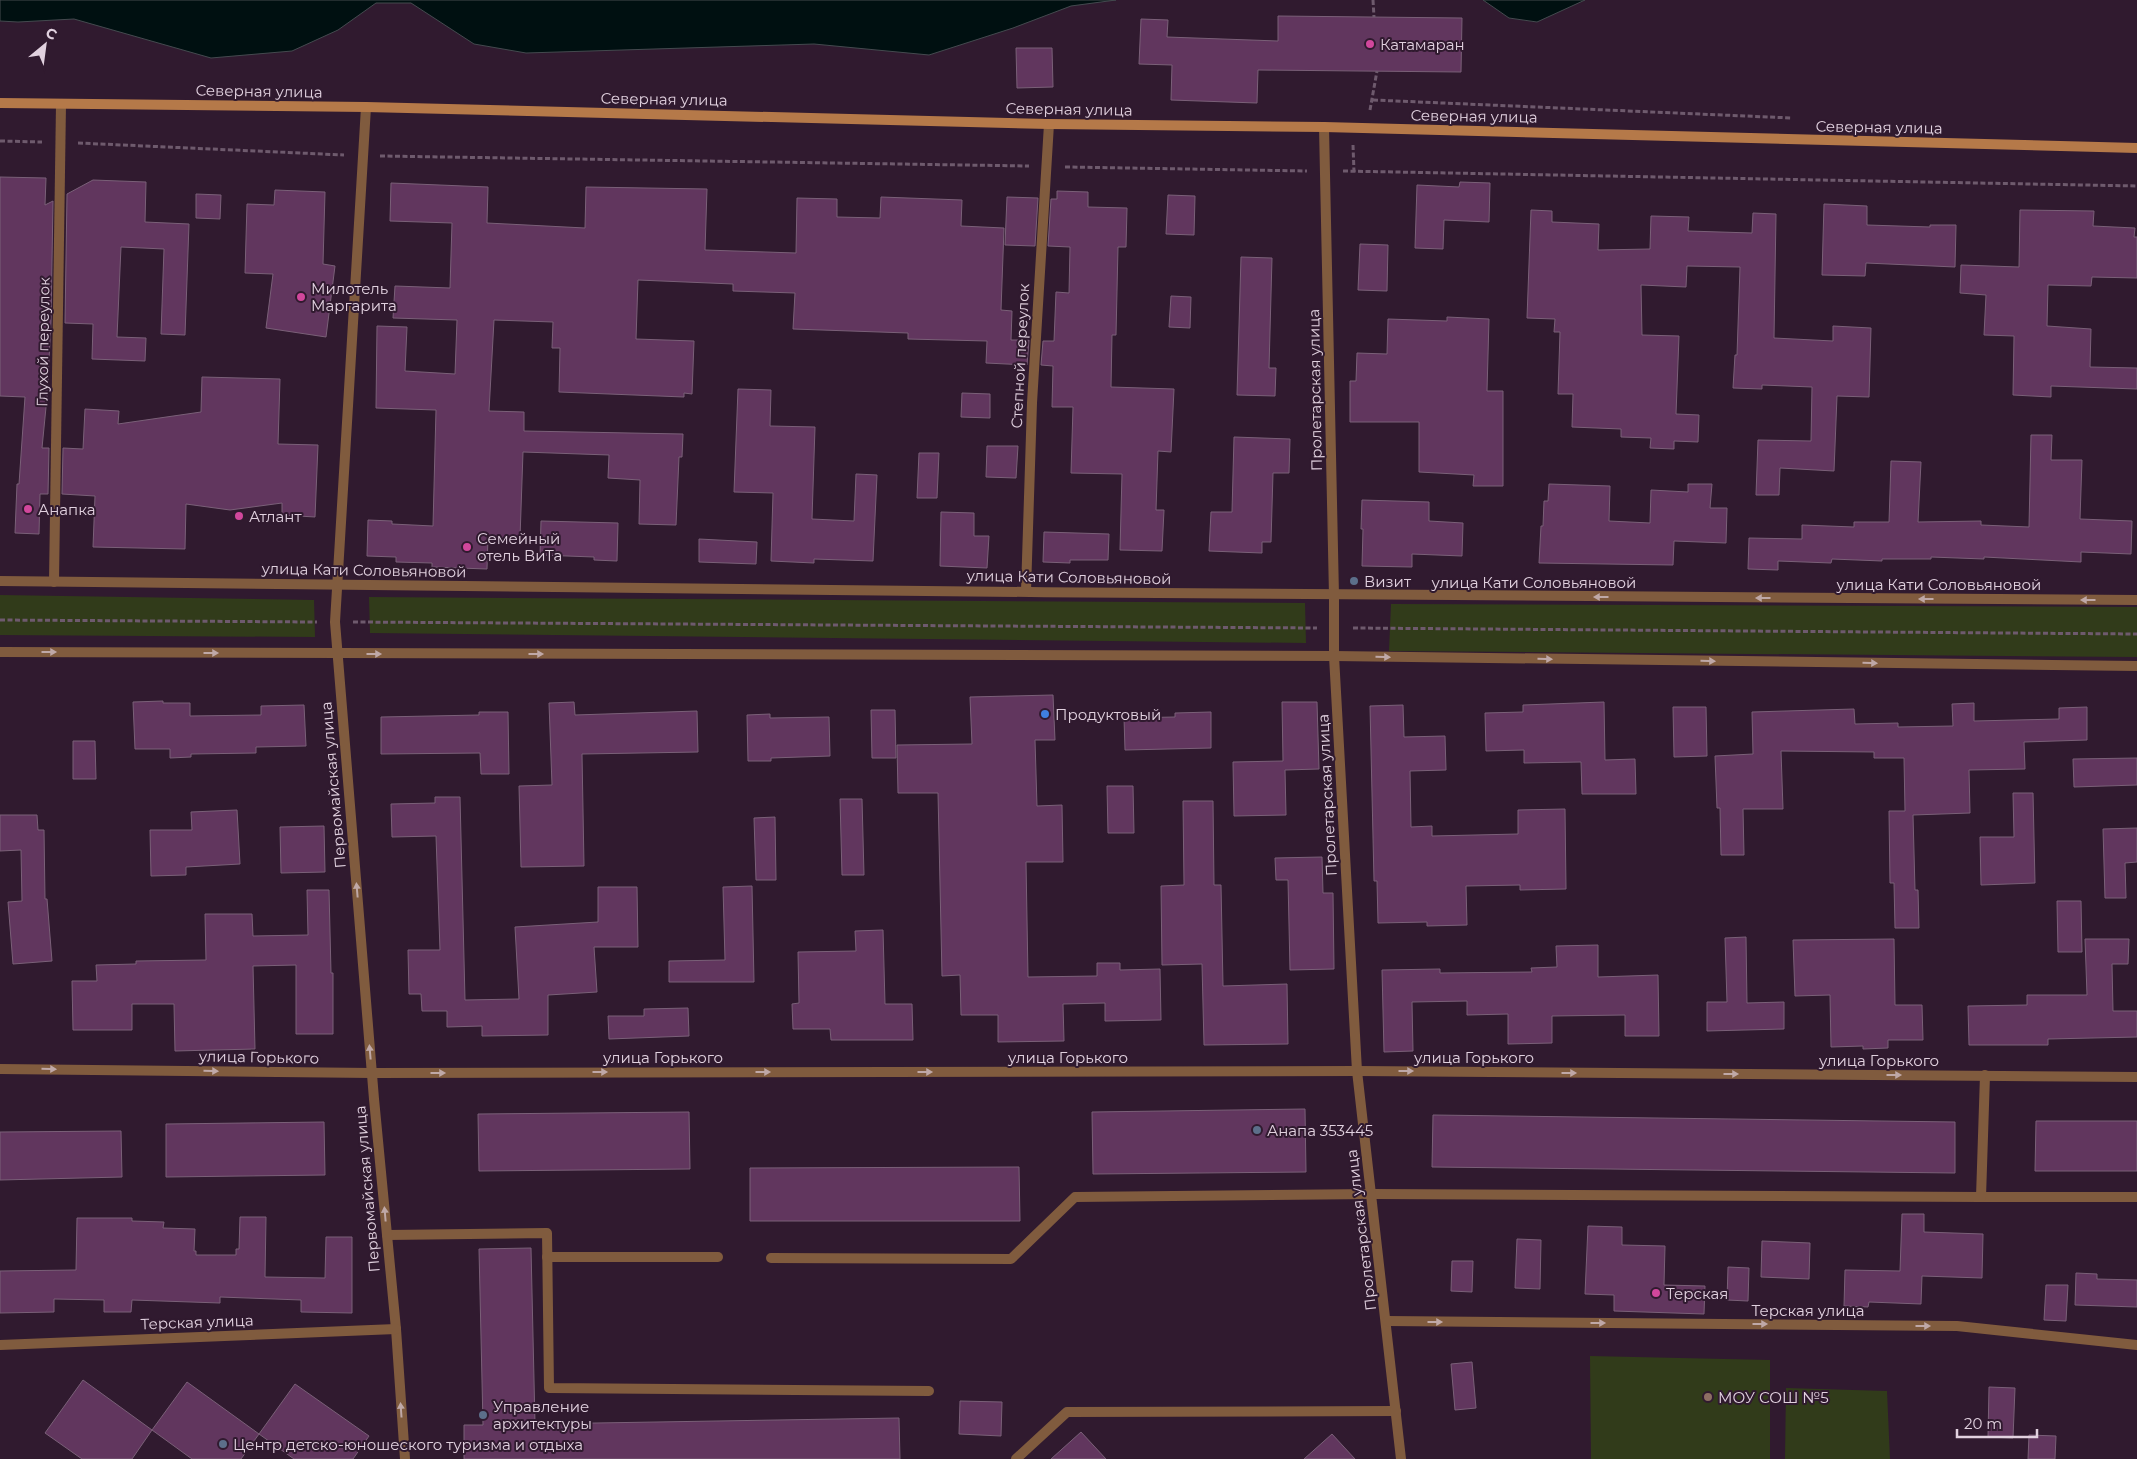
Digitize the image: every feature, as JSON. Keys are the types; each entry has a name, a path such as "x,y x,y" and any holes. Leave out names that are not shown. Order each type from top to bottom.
{"street":[{"name":"Северная улица","path":"0,103 366,107 1049,124 1324,127 2137,148"},
{"name":"Глухой переулок","path":"54,582 61,104"},
{"name":"Первомайская улица","path":"366,107 335,622 372,1073 396,1329 405,1459"},
{"name":"Степной переулок","path":"1026,591 1032,403 1049,124"},
{"name":"Пролетарская улица","path":"1324,127 1334,656 1357,1071 1387,1321 1401,1459"},
{"name":"улица Кати Соловьяновой","path":"0,581 338,583 1334,596 2137,600"},
{"path":"0,652 1334,656 2137,666"},
{"name":"улица Горького","path":"0,1069 372,1073 1357,1071 2137,1076"},
{"path":"1981,1197 1984,1076"},
{"path":"771,1258 1010,1259 1075,1197 1372,1194 2137,1197"},
{"path":"387,1235 547,1234 549,1388 929,1391"},
{"path":"547,1257 718,1258"},
{"name":"Терская улица","path":"1387,1321 1957,1326 2137,1345"},
{"name":"Терская улица","path":"0,1345 396,1329"},
{"path":"1016,1459 1067,1412 1396,1411"}],"path":[{"path":"1373,0 1374,18"},
{"path":"1370,111 1377,71"},
{"path":"1372,100 1800,118"},
{"path":"0,141 61,142 363,156 1046,166 2137,186"},
{"path":"0,620 2137,634"}],"green space":[{"path":"0,595 314,600 315,637 0,635"},
{"path":"369,597 1305,603 1306,643 370,633"},
{"path":"1391,604 2137,607 2137,657 1389,651"},
{"path":"1590,1356 1770,1360 1770,1459 1591,1459"},
{"path":"1786,1388 1887,1391 1890,1459 1785,1459"}],"shaded area":[{"path":"0,0 1116,0 1071,6 1013,28 929,55 814,44 526,53 474,44 411,3 376,3 338,30 292,51 211,58 74,19 0,21"},
{"path":"1483,0 1585,0 1537,22 1509,18"}],"building":[{"path":"1278,16 1462,18 1461,72 1258,70 1257,103 1171,100 1172,65 1139,64 1141,19 1168,20 1167,37 1278,41"},
{"path":"1016,48 1052,48 1053,87 1017,88"},
{"path":"0,177 46,178 45,205 53,201 51,322 42,448 49,448 48,494 40,494 39,534 15,533 17,484 19,484 25,397 0,396"},
{"path":"93,180 146,182 145,222 189,224 185,335 161,334 164,249 121,247 117,337 146,338 145,361 92,359 93,324 65,323 67,194"},
{"path":"1460,182 1490,183 1489,222 1444,220 1443,249 1415,248 1417,185 1459,187"},
{"path":"391,183 488,187 487,223 585,228 586,187 707,189 705,250 796,253 797,198 837,199 837,217 880,218 881,197 962,200 961,226 1004,228 1001,310 1012,311 1011,340 1029,340 1027,365 986,363 987,341 908,339 908,333 793,329 795,293 733,291 733,284 638,280 636,339 694,341 692,394 684,393 684,397 559,392 560,348 552,348 553,322 494,320 489,411 524,412 524,431 683,434 682,457 679,457 676,525 639,524 640,480 608,478 609,455 523,452 520,538 488,537 487,569 432,567 432,563 396,562 396,557 367,556 368,520 392,521 392,524 433,526 436,410 376,408 377,326 407,327 405,371 455,374 457,320 393,318 395,286 450,288 452,223 390,221"},
{"path":"275,190 325,192 323,264 335,266 326,337 266,328 273,274 245,273 247,204 274,205"},
{"path":"1057,191 1088,192 1088,207 1127,208 1126,247 1118,247 1116,335 1112,335 1111,387 1174,389 1171,452 1158,451 1156,510 1164,510 1162,551 1120,550 1122,474 1071,473 1073,407 1052,407 1053,366 1041,365 1043,341 1054,341 1056,292 1069,293 1070,247 1048,246 1051,199 1057,199"},
{"path":"196,194 221,195 220,219 196,218"},
{"path":"1168,195 1195,196 1194,235 1166,234"},
{"path":"1007,197 1038,198 1035,246 1005,245"},
{"path":"1824,204 1867,206 1867,225 1930,227 1930,225 1956,225 1955,267 1866,263 1865,276 1822,275"},
{"path":"1531,210 1552,211 1552,222 1599,224 1598,250 1650,249 1651,216 1689,217 1688,231 1752,233 1753,213 1776,214 1774,338 1833,341 1833,326 1871,328 1869,397 1837,396 1834,471 1780,468 1779,495 1756,495 1758,440 1811,441 1812,387 1762,385 1762,389 1733,388 1735,355 1737,355 1740,267 1687,266 1686,287 1641,285 1642,335 1679,336 1676,414 1699,415 1698,442 1674,441 1674,449 1650,448 1651,438 1621,437 1621,429 1572,427 1573,394 1558,394 1560,332 1554,332 1555,319 1527,318"},
{"path":"2020,210 2094,211 2093,226 2135,228 2134,237 2137,237 2137,278 2092,277 2091,286 2048,285 2047,326 2091,329 2090,367 2137,368 2137,389 2051,386 2051,397 2013,395 2014,336 1984,335 1986,295 1960,293 1961,265 2019,267"},
{"path":"1360,244 1388,245 1387,291 1358,290"},
{"path":"1241,257 1272,258 1269,368 1276,368 1275,396 1237,395"},
{"path":"1171,296 1191,297 1190,328 1169,327"},
{"path":"1447,317 1489,319 1487,391 1503,391 1503,486 1473,486 1474,475 1419,472 1419,422 1350,422 1350,381 1356,381 1357,353 1387,354 1388,319 1447,321"},
{"path":"202,377 280,379 278,444 318,445 315,517 282,515 282,503 230,510 186,504 185,549 93,547 95,496 62,494 63,448 83,449 85,409 119,411 118,424 201,412"},
{"path":"738,389 771,390 770,426 815,427 812,519 854,521 856,474 877,475 873,561 814,559 814,563 771,561 773,493 734,492"},
{"path":"962,393 990,394 990,418 961,417"},
{"path":"2031,435 2052,435 2051,460 2082,460 2080,519 2132,521 2131,554 2081,552 2081,562 1984,557 1984,559 1931,557 1931,559 1882,559 1882,561 1832,559 1831,563 1778,561 1778,570 1748,569 1749,538 1802,539 1802,525 1854,527 1854,522 1889,522 1891,461 1921,462 1918,522 1981,521 1981,525 2029,527"},
{"path":"1234,437 1290,439 1289,473 1273,473 1271,542 1262,542 1262,553 1209,551 1211,512 1232,512"},
{"path":"987,446 1018,446 1016,478 986,477"},
{"path":"919,453 939,453 937,498 917,498"},
{"path":"1549,484 1610,486 1609,521 1650,523 1651,490 1688,492 1688,484 1712,484 1710,508 1727,508 1726,543 1674,541 1673,565 1539,563 1544,501 1548,501"},
{"path":"1362,500 1429,502 1429,521 1463,523 1462,556 1412,554 1412,567 1362,566"},
{"path":"941,512 974,513 974,536 989,536 987,568 940,566"},
{"path":"541,521 618,523 617,561 594,560 594,557 540,555"},
{"path":"1044,532 1109,534 1108,560 1070,560 1070,563 1043,562"},
{"path":"699,539 757,542 756,564 699,562"},
{"path":"1053,695 1055,740 1035,740 1037,806 1062,805 1063,862 1026,862 1028,977 1097,976 1097,963 1120,963 1120,970 1160,969 1161,1020 1105,1021 1105,1003 1063,1004 1064,1041 998,1042 998,1015 961,1015 960,975 942,976 938,793 898,793 897,745 972,744 970,697"},
{"path":"163,701 163,703 190,703 190,716 261,715 261,706 304,705 306,746 256,747 256,753 191,754 191,757 170,758 170,749 135,749 133,702"},
{"path":"574,702 575,715 697,711 698,752 582,754 584,866 521,867 519,786 552,785 549,703"},
{"path":"1282,702 1317,702 1319,769 1285,770 1286,815 1234,816 1233,762 1283,761"},
{"path":"1604,702 1605,760 1635,759 1636,794 1582,794 1581,762 1524,763 1524,750 1486,751 1485,713 1523,712 1523,705"},
{"path":"1974,703 1974,721 2059,719 2059,708 2087,707 2087,740 2024,742 2025,769 1969,770 1970,813 1913,815 1915,890 1918,890 1919,928 1895,928 1894,883 1890,883 1889,811 1905,811 1904,758 1874,758 1874,752 1781,751 1783,809 1743,809 1744,855 1721,855 1720,808 1717,808 1715,756 1753,754 1752,712 1854,709 1855,724 1898,723 1898,727 1953,726 1952,704"},
{"path":"1403,705 1404,737 1445,736 1446,770 1410,771 1411,827 1432,826 1432,836 1518,834 1518,810 1565,809 1566,889 1520,890 1520,885 1466,886 1467,925 1427,926 1427,922 1378,923 1377,881 1374,881 1370,706"},
{"path":"1673,707 1706,707 1707,756 1674,757"},
{"path":"871,710 895,710 896,758 872,758"},
{"path":"479,712 508,712 509,774 481,774 480,753 381,754 381,717 479,715"},
{"path":"1211,712 1211,748 1125,750 1124,718 1175,717 1175,713"},
{"path":"770,714 770,718 829,717 830,756 771,758 771,761 748,761 747,715"},
{"path":"73,741 95,741 96,779 73,779"},
{"path":"2137,758 2137,785 2074,787 2073,759"},
{"path":"1107,786 1133,786 1134,833 1108,833"},
{"path":"2013,793 2033,793 2035,883 1981,885 1980,837 2014,837"},
{"path":"435,797 460,797 465,1000 519,999 515,927 598,922 598,887 637,887 638,947 594,947 597,992 548,995 548,1035 482,1036 482,1026 447,1027 447,1011 422,1011 421,994 409,994 408,950 440,950 436,836 392,837 391,804 435,803"},
{"path":"840,799 862,799 864,875 842,875"},
{"path":"1183,801 1213,801 1214,885 1221,885 1223,986 1287,984 1288,1044 1204,1045 1202,964 1162,965 1161,886 1184,885"},
{"path":"237,810 240,864 186,867 186,875 151,876 150,830 192,830 191,812"},
{"path":"0,815 37,815 38,830 44,830 45,899 47,899 52,961 13,964 8,902 22,901 21,850 0,851"},
{"path":"775,817 776,880 756,880 754,818"},
{"path":"324,826 325,872 281,873 280,827"},
{"path":"2137,828 2137,862 2125,863 2126,898 2105,898 2103,829"},
{"path":"1322,857 1323,893 1333,893 1334,969 1290,970 1288,880 1276,880 1275,858"},
{"path":"752,886 754,982 669,982 669,961 725,960 723,887"},
{"path":"307,890 329,890 331,973 333,973 333,1034 296,1034 296,965 253,966 255,1049 175,1051 174,1004 132,1004 132,1030 73,1030 72,981 97,981 96,965 136,964 136,961 206,960 205,914 252,914 253,936 308,935"},
{"path":"2057,901 2081,901 2082,952 2058,952"},
{"path":"883,930 885,1004 912,1004 913,1040 831,1040 830,1029 793,1029 792,1004 799,1003 798,952 856,951 855,931"},
{"path":"1746,937 1747,1003 1784,1002 1784,1029 1707,1031 1707,1002 1727,1002 1725,938"},
{"path":"1894,939 1895,1005 1922,1005 1923,1040 1888,1040 1888,1048 1863,1049 1863,1046 1831,1047 1830,995 1795,996 1793,940"},
{"path":"2085,939 2129,939 2128,964 2112,964 2113,1011 2137,1011 2137,1037 2048,1039 2048,1045 1969,1045 1968,1006 2027,1005 2027,995 2087,995"},
{"path":"1598,945 1598,977 1658,975 1659,1036 1625,1036 1625,1015 1552,1016 1552,1043 1508,1044 1508,1014 1467,1015 1467,1001 1412,1002 1413,1051 1384,1052 1382,970 1440,969 1440,973 1532,972 1531,968 1557,967 1556,946"},
{"path":"688,1008 689,1036 609,1039 608,1016 644,1016 644,1009"},
{"path":"1305,1109 1306,1172 1093,1174 1092,1112"},
{"path":"689,1112 690,1169 479,1171 478,1114"},
{"path":"1433,1115 1955,1122 1955,1173 1432,1167"},
{"path":"2036,1121 2137,1121 2137,1171 2035,1171"},
{"path":"324,1122 325,1175 166,1177 166,1124"},
{"path":"121,1131 122,1177 0,1180 0,1132"},
{"path":"1019,1167 1020,1221 750,1221 750,1168"},
{"path":"1902,1214 1924,1214 1924,1232 1983,1234 1982,1278 1922,1276 1921,1304 1869,1302 1868,1307 1844,1306 1845,1270 1900,1271"},
{"path":"240,1217 266,1217 265,1277 325,1278 326,1237 352,1237 352,1313 301,1312 301,1300 220,1297 220,1303 132,1300 131,1312 104,1312 104,1300 54,1299 54,1312 0,1313 0,1271 76,1270 77,1218 132,1218 132,1221 164,1222 163,1228 195,1229 194,1251 196,1251 196,1255 236,1255 236,1249 239,1249"},
{"path":"1588,1226 1622,1227 1622,1245 1665,1246 1664,1285 1705,1286 1704,1314 1614,1311 1614,1295 1585,1294"},
{"path":"1517,1239 1541,1240 1540,1289 1515,1288"},
{"path":"1762,1241 1810,1243 1809,1279 1761,1277"},
{"path":"531,1248 535,1424 899,1418 900,1459 464,1459 464,1425 483,1425 479,1249"},
{"path":"1452,1261 1473,1261 1472,1292 1451,1291"},
{"path":"1728,1267 1749,1268 1748,1301 1727,1300"},
{"path":"2076,1273 2097,1274 2097,1279 2137,1280 2137,1307 2075,1305"},
{"path":"2046,1285 2068,1285 2066,1321 2044,1320"},
{"path":"1472,1362 1476,1408 1455,1410 1451,1364"},
{"path":"83,1380 152,1430 132,1459 82,1459 45,1433"},
{"path":"187,1382 259,1434 241,1459 192,1459 152,1430"},
{"path":"295,1384 369,1436 353,1459 294,1459 259,1434"},
{"path":"1989,1387 2015,1388 2013,1438 1988,1437"},
{"path":"960,1401 1002,1402 1001,1436 959,1434"},
{"path":"1081,1432 1106,1459 1051,1459"},
{"path":"1332,1434 1355,1459 1304,1459"},
{"path":"2029,1435 2056,1436 2055,1459 2028,1459"}],"place":[{"name":"Катамаран","path":"1370,44"},
{"name":"Милотель Маргарита","path":"301,297"},
{"name":"Анапка","path":"28,509"},
{"name":"Атлант","path":"239,516"},
{"name":"Семейный отель ВиТа","path":"467,547"},
{"name":"Визит","path":"1354,581"},
{"name":"Продуктовый","path":"1045,714"},
{"name":"Анапа 353445","path":"1257,1130"},
{"name":"Терская","path":"1656,1293"},
{"name":"МОУ СОШ №5","path":"1708,1397"},
{"name":"Управление архитектуры","path":"483,1415"},
{"name":"Центр детско-юношеского туризма и отдыха","path":"223,1444"}]}
